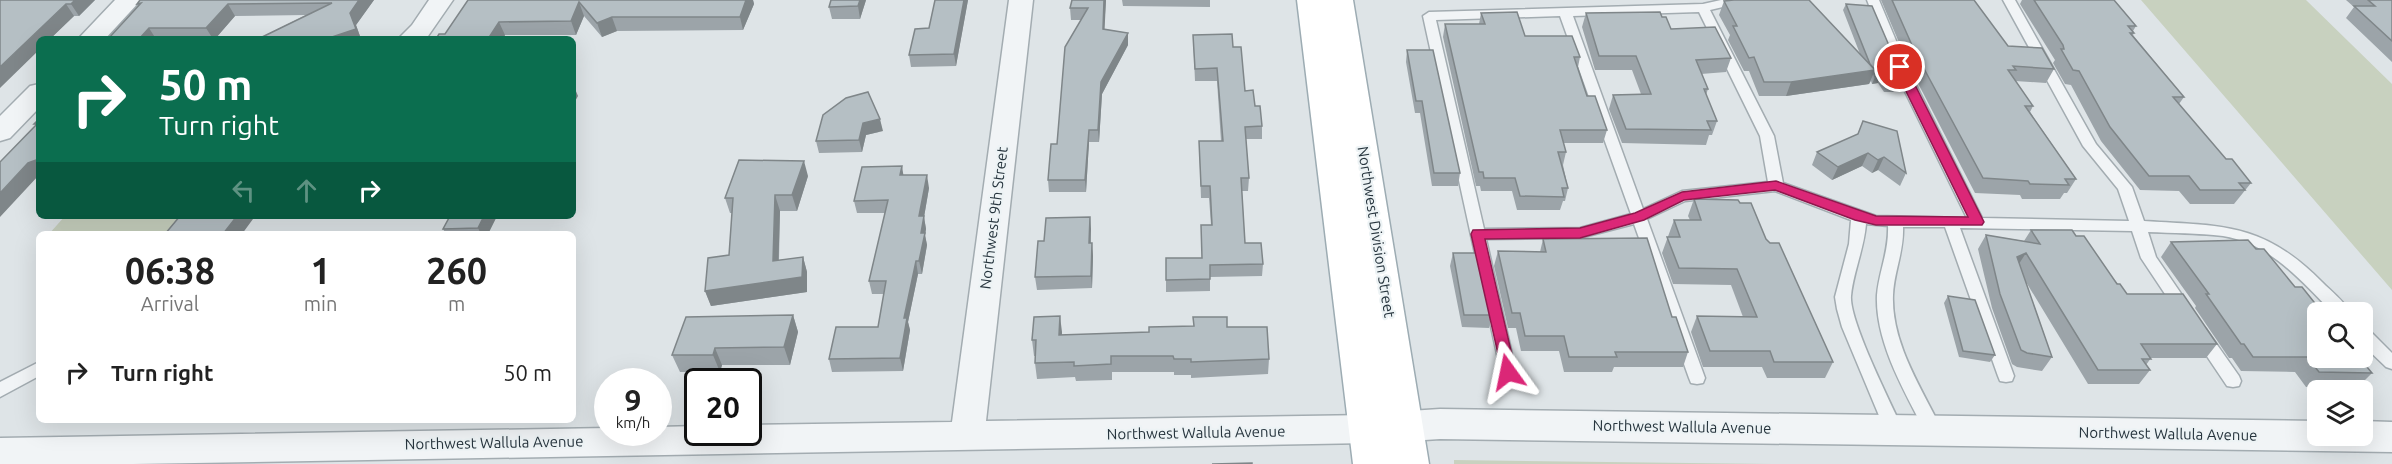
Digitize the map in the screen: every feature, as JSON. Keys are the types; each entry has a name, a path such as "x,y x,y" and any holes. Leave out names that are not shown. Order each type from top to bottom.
{"main road":[{"name":"Northwest Division Street","path":"1311,0 1370,446"},
{"name":"Northwest Division Street","path":"1339,0 1371,189 1400,392 1408,426 1410,464"}],"street":[{"path":"94,36 129,0"},
{"path":"414,36 441,0"},
{"name":"Northwest 9th Street","path":"967,437 1021,0"},
{"path":"0,132 36,95"},
{"name":"Northwest Wallula Avenue","path":"0,452 598,453 967,437 1370,446 1408,426 1440,424 2392,437"}],"lane":[{"path":"1508,372 1429,16 1703,9 1736,0"},
{"path":"1873,0 1900,67 1977,222"},
{"path":"2009,0 2090,146 2126,187 2149,258 2233,381"},
{"path":"1703,9 1767,136 1776,186"},
{"path":"1564,12 1697,378"},
{"path":"1477,234 1580,233 1639,217 1682,196 1776,186 1859,217 1895,223 1977,222 2138,226 2225,231 2265,244 2299,268 2332,302"},
{"path":"1859,217 1857,243 1844,297 1845,309 1850,327 1894,430"},
{"path":"1950,222 2006,376"},
{"path":"1895,223 1896,250 1888,270 1885,314 1894,344 1933,430"},
{"path":"2373,344 2392,363"},
{"path":"0,390 36,371"}],"green space":[{"path":"2141,0 2306,0 2392,84 2392,290"},
{"path":"62,219 184,219 174,231 52,231"},
{"path":"1454,460 1772,464 1454,464"}],"building":[{"path":"0,0 75,0 71,4 66,4 0,67"},
{"path":"140,0 359,0 350,13 356,29 335,36 264,36 332,3 228,4 206,28 149,28 142,36 111,36 141,3 137,4"},
{"path":"468,0 746,0 740,17 612,17 597,23 579,2 571,21 499,22 490,36 438,36 445,34"},
{"path":"831,0 860,0 858,6 829,7"},
{"path":"935,0 964,0 954,54 909,55 915,29 929,28"},
{"path":"1072,0 1104,0 1103,29 1128,33 1101,82 1098,130 1089,130 1085,180 1048,180 1051,144 1057,144 1065,47 1088,8 1070,8"},
{"path":"1809,0 1875,70 1791,82 1764,82 1754,57 1749,58 1733,26 1737,26 1724,1"},
{"path":"1892,0 1974,0 2008,46 2042,48 2054,69 2013,66 2016,70 2008,70 2033,106 2025,106 2076,179 2065,179 2069,185 2030,184 2028,181 1983,178 1915,52"},
{"path":"2034,0 2114,0 2136,26 2128,26 2134,33 2130,33 2184,97 2173,97 2226,159 2232,159 2251,183 2239,183 2245,190 2200,190 2189,176 2149,176 2110,127 2079,71 2073,70 2061,49 2064,49 2063,45"},
{"path":"2368,0 2392,0 2392,41 2354,6 2375,6"},
{"path":"1846,4 1872,6 1906,85 1887,86 1881,76 1875,77 1875,70 1870,64"},
{"path":"1517,12 1525,36 1572,36 1580,57 1574,57 1587,96 1595,96 1607,130 1560,130 1566,152 1558,152 1568,188 1562,188 1564,197 1520,196 1515,178 1484,178 1483,172 1479,172 1445,24 1485,24 1481,13"},
{"path":"1660,12 1662,17 1666,17 1671,29 1715,27 1731,58 1696,60 1708,89 1704,89 1717,121 1707,121 1711,130 1626,129 1613,95 1651,94 1636,56 1599,56 1586,13"},
{"path":"1232,34 1233,47 1241,47 1245,91 1253,90 1255,106 1260,106 1262,126 1245,127 1249,178 1241,178 1245,243 1261,243 1263,264 1210,265 1210,279 1166,280 1166,258 1202,258 1201,225 1212,225 1210,186 1201,186 1199,141 1223,141 1217,68 1195,69 1193,35"},
{"path":"1407,50 1433,50 1460,173 1434,173 1422,101 1416,101"},
{"path":"868,92 880,119 863,123 859,140 816,141 823,115 846,98"},
{"path":"1863,121 1897,131 1906,173 1884,157 1878,160 1868,153 1838,167 1817,152 1858,134"},
{"path":"36,125 36,160 28,163 0,193 0,162"},
{"path":"739,160 804,161 792,195 775,195 773,261 803,257 802,277 705,291 708,258 729,255 733,198 725,198"},
{"path":"902,166 900,175 927,175 919,216 924,216 921,233 925,233 919,261 916,261 904,318 907,318 900,358 829,359 836,327 878,327 886,281 869,281 888,200 854,201 862,167"},
{"path":"1694,199 1738,200 1740,203 1751,203 1766,239 1770,243 1779,243 1833,362 1774,362 1770,351 1710,351 1697,316 1757,317 1737,269 1679,268 1667,237 1680,237 1674,220 1701,220"},
{"path":"1090,217 1091,276 1035,277 1038,241 1044,241 1046,218"},
{"path":"178,219 235,219 225,231 168,231"},
{"path":"448,219 482,219 478,228 443,229"},
{"path":"2031,230 2072,230 2076,236 2084,236 2117,284 2120,284 2127,294 2183,294 2217,344 2141,344 2151,359 2142,359 2150,370 2098,370 2026,253 2017,257 2052,357 2021,350 2000,294 1986,235 2040,244"},
{"path":"1647,238 1672,317 1676,317 1688,352 1615,352 1617,357 1569,357 1564,336 1525,336 1520,313 1512,313 1498,251 1546,252 1543,239"},
{"path":"2248,240 2256,249 2264,249 2295,287 2302,287 2314,302 2307,302 2307,357 2253,357 2244,344 2241,344 2206,294 2209,294 2171,242"},
{"path":"1453,253 1478,253 1492,315 1464,315"},
{"path":"1948,296 1975,300 1995,355 1963,351"},
{"path":"793,315 784,347 715,348 713,355 672,355 686,317"},
{"path":"1060,316 1059,335 1149,332 1149,327 1194,326 1193,317 1227,317 1227,327 1267,327 1269,359 1191,362 1191,359 1174,359 1173,356 1111,356 1111,364 1074,366 1074,362 1035,363 1036,340 1032,340 1034,317"},
{"path":"2316,368 2368,368 2372,373 2319,372"}],"route":[{"path":"1508,372 1477,234 1580,233 1639,217 1682,196 1776,186 1859,217 1876,221 1895,223 1977,222 1900,67"}]}
